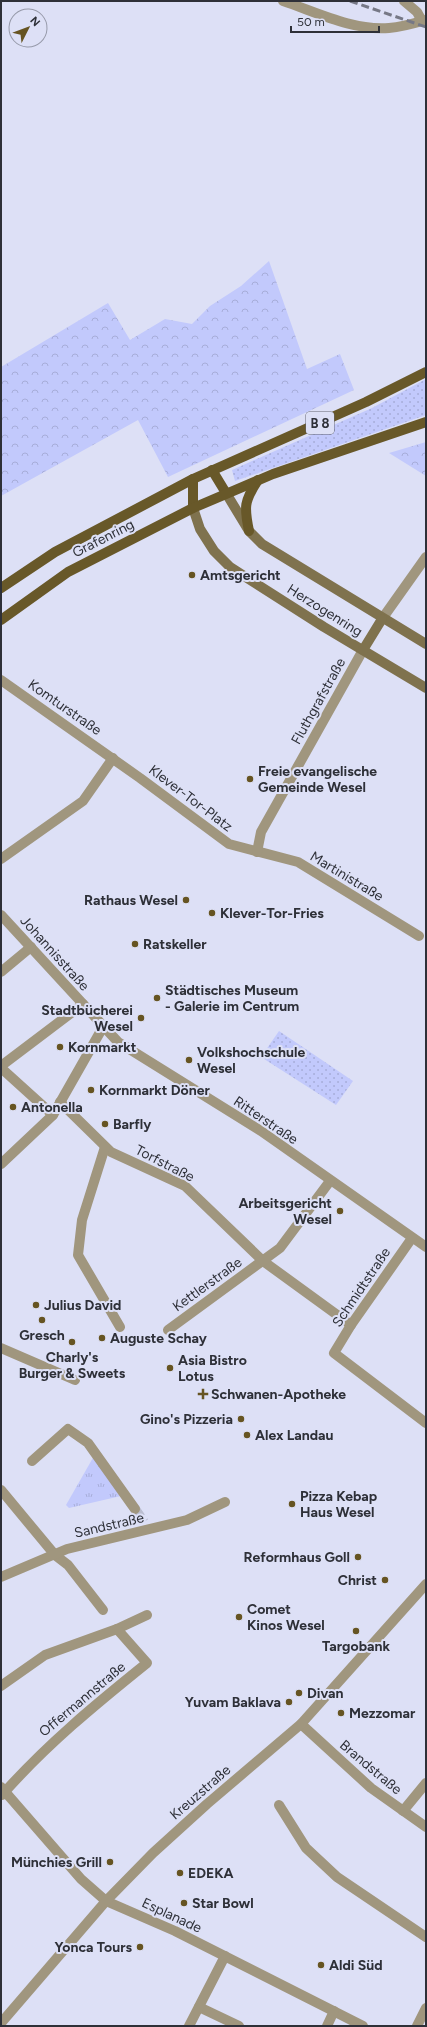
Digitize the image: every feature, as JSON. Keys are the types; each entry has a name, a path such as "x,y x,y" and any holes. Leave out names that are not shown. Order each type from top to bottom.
{"main road":[{"name":"B 8","path":"212,470 366,402 426,372"},
{"name":"B 8","path":"226,493 258,480 426,422"},
{"name":"Grafenring","path":"1,588 55,552 212,470"},
{"path":"212,470 226,493"},
{"path":"193,480 193,508"},
{"path":"249,531 245,513 245,504 249,494 258,480"},
{"name":"Grafenring","path":"1,620 68,572 193,508 226,493"},
{"name":"Herzogenring","path":"226,493 249,531 262,544 426,644"},
{"name":"Herzogenring","path":"193,508 200,529 214,551 230,568 426,688"},
{"path":"363,650 382,618"}],"street":[{"path":"283,1 346,23 373,28 390,28 424,20 418,12 404,1"},
{"path":"382,618 426,557"},
{"name":"Fluthgrafstraße","path":"256,852 261,832 363,650"},
{"name":"Komturstraße","path":"1,680 113,758"},
{"path":"1,859 83,801 113,758"},
{"name":"Klever-Tor-Platz","path":"113,758 229,844 256,852"},
{"name":"Martinistraße","path":"256,852 298,862 419,936"},
{"name":"Johannisstraße","path":"1,915 103,1027"},
{"path":"1,972 31,947"},
{"path":"53,1115 1,1067 82,1004"},
{"path":"1,1164 53,1115 103,1027"},
{"name":"Ritterstraße","path":"103,1027 118,1042 260,1131 426,1247"},
{"name":"Torfstraße","path":"60,1102 111,1152 185,1186 263,1261 351,1324"},
{"path":"106,1147 82,1220 78,1255 120,1328"},
{"name":"Kettlerstraße","path":"168,1330 280,1248 330,1181"},
{"name":"Schmidtstraße","path":"412,1238 351,1324 334,1353 426,1423"},
{"path":"1,1348 75,1380"},
{"path":"32,1461 68,1429 88,1443 135,1509"},
{"path":"1,1490 55,1555 68,1565 103,1610"},
{"name":"Sandstraße","path":"1,1577 67,1549 147,1526 187,1520 225,1502"},
{"name":"Kreuzstraße","path":"1,2023 106,1901 153,1853 207,1804 301,1724 425,1586"},
{"path":"2,1683 45,1655 117,1629 147,1615"},
{"name":"Offermannstraße","path":"2,1791 58,1737 147,1663 117,1629"},
{"name":"Brandstraße","path":"301,1724 371,1788 426,1827"},
{"path":"404,1811 426,1783"},
{"name":"Esplanade","path":"2,1791 71,1868 106,1901 175,1931 363,2026"},
{"path":"279,1805 306,1848 337,1877 426,1937"},
{"path":"189,2026 225,1956"},
{"path":"199,2007 239,2026"},
{"path":"417,2026 426,2008"},
{"path":"327,2026 334,2011"}],"green space":[{"path":"269,261 307,369 340,354 354,390 168,477 138,420 1,496 1,367 108,303 130,340 165,319 192,324 210,306 241,286"},
{"path":"426,379 426,415 235,481 232,470 372,408"},
{"path":"426,442 426,476 389,453"},
{"path":"279,1031 353,1081 336,1105 261,1057"},
{"path":"94,1456 121,1496 69,1508 66,1505"}],"tunnel":[{"path":"135,1509 144,1522"}],"railway":[{"path":"350,1 426,27"}],"place":[{"name":"Amtsgericht","path":"192,575"},
{"name":"Freie evangelische Gemeinde Wesel","path":"250,779"},
{"name":"Rathaus Wesel","path":"186,900"},
{"name":"Klever-Tor-Fries","path":"212,913"},
{"name":"Ratskeller","path":"135,944"},
{"name":"Städtisches Museum - Galerie im Centrum","path":"157,998"},
{"name":"Stadtbücherei Wesel","path":"141,1018"},
{"name":"Kornmarkt","path":"60,1047"},
{"name":"Volkshochschule Wesel","path":"189,1060"},
{"name":"Kornmarkt Döner","path":"91,1090"},
{"name":"Antonella","path":"13,1107"},
{"name":"Barfly","path":"105,1124"},
{"name":"Arbeitsgericht Wesel","path":"340,1211"},
{"name":"Julius David","path":"36,1305"},
{"name":"Gresch","path":"42,1320"},
{"name":"Auguste Schay","path":"102,1338"},
{"name":"Charly's Burger & Sweets","path":"72,1342"},
{"name":"Asia Bistro Lotus","path":"170,1368"},
{"name":"Schwanen-Apotheke","path":"203,1394"},
{"name":"Gino's Pizzeria","path":"241,1419"},
{"name":"Alex Landau","path":"247,1435"},
{"name":"Pizza Kebap Haus Wesel","path":"292,1504"},
{"name":"Reformhaus Goll","path":"358,1557"},
{"name":"Christ","path":"385,1580"},
{"name":"Comet Kinos Wesel","path":"239,1617"},
{"name":"Targobank","path":"356,1631"},
{"name":"Divan","path":"299,1693"},
{"name":"Yuvam Baklava","path":"289,1702"},
{"name":"Mezzomar","path":"341,1713"},
{"name":"Münchies Grill","path":"110,1862"},
{"name":"EDEKA","path":"180,1873"},
{"name":"Star Bowl","path":"184,1903"},
{"name":"Yonca Tours","path":"140,1947"},
{"name":"Aldi Süd","path":"321,1965"}]}
